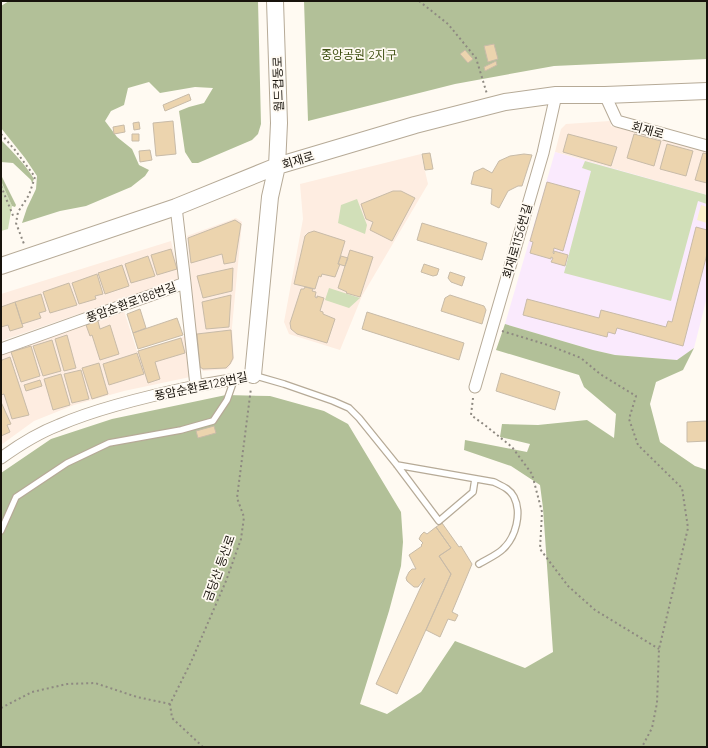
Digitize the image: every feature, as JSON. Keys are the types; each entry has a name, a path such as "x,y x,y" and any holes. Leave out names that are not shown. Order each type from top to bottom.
{"main road":[{"name":"월드컵동로","path":"275,1 279,123 277,166"},
{"name":"회재로","path":"1,266 176,206 277,166 415,126 505,102 556,95 605,95 707,91"},
{"name":"풍암순환로128번길","path":"253,375 270,197 277,166"}],"street":[{"name":"회재로1156번길","path":"475,387 543,152 556,95"},
{"name":"회재로","path":"605,95 617,121 707,146"},
{"path":"176,206 185,282"},
{"name":"풍암순환로188번길","path":"1,349 185,282 196,386"},
{"name":"풍암순환로128번길","path":"1,458 30,439 59,424 130,402 196,386 234,380 253,375"}],"lane":[{"path":"253,375 284,384 349,408 359,418 439,521 473,492 475,479"},
{"path":"1,531 16,498 68,463 109,443 181,430 213,421 227,400 234,380"},
{"path":"397,466 494,482 505,487 514,496 517,506 517,521 512,538 504,549 479,564"}],"path":[{"path":"419,1 448,24 476,58 491,106"},
{"path":"1,134 35,177 30,195 18,212 16,223 28,257"},
{"path":"1,186 14,218"},
{"path":"491,328 548,344 581,358 600,374 636,396 629,419 638,445 682,488 688,528 659,649 657,703 652,728 642,747"},
{"name":"금당산 등산로","path":"170,704 203,635 226,581 241,538 244,517 237,498 253,375"},
{"path":"475,387 471,415 512,448 532,474 542,512 540,549 568,586 595,610 659,649"},
{"path":"1,708 32,692 67,684 95,683 137,697 170,704 172,718 203,747"}],"shaded area":[{"path":"610,121 611,126 707,151 707,195 555,152 561,129 566,124"},
{"path":"555,152 707,195 707,297 694,348 677,360 615,355 505,324"},
{"path":"421,154 428,184 362,296 340,350 289,334 284,322 303,219 300,184"},
{"path":"236,218 242,222 232,327 234,359 228,369 203,371 199,367 187,236"},
{"path":"171,241 180,279 1,341 1,294"},
{"path":"124,311 137,351 185,336 190,377 124,391 74,405 34,421 1,445 1,353"}],"green space":[{"path":"9,1 258,1 261,124 258,134 252,140 198,163 192,163 185,152 179,111 204,103 213,88 195,87 160,93 149,82 128,88 124,105 111,111 105,121 117,137 132,149 139,165 149,170 145,176 131,187 86,206 60,211 22,223 36,189 37,176 1,128 1,6"},
{"name":"중앙공원 2지구","path":"304,1 707,1 707,59 554,66 455,84 308,121"},
{"path":"1,140 27,168 34,179 32,183 31,180 13,163 1,162"},
{"path":"585,161 707,195 707,204 698,201 671,301 564,273 591,171 582,168"},
{"path":"1,175 16,205 15,207 12,206 1,181"},
{"path":"1,181 12,206 8,229 1,231"},
{"path":"357,199 367,225 365,234 338,223 341,205"},
{"path":"329,288 360,298 349,308 325,300"},
{"path":"505,324 615,355 677,360 694,348 683,370 656,382 650,404 660,442 695,466 707,470 707,747 1,747 1,473 51,439 112,419 226,395 270,396 324,411 348,424 401,512 403,542 401,566 389,611 360,704 387,714 421,692 455,641 525,668 553,652 543,508 540,485 511,466 464,450 465,440 527,452 530,444 500,437 502,424 538,425 587,420 614,438 616,414 584,387 579,375 496,350"}],"sand":[{"path":"701,205 707,207 707,223 697,220"}],"building":[{"path":"494,44 498,59 488,62 484,46"},
{"path":"465,50 473,59 468,63 460,54"},
{"path":"496,61 497,65 485,71 484,67"},
{"path":"189,94 191,100 165,111 163,105"},
{"path":"173,121 176,154 156,156 153,123"},
{"path":"139,122 140,129 134,130 133,123"},
{"path":"124,125 125,132 114,134 113,127"},
{"path":"132,134 139,134 139,141 132,141"},
{"path":"568,134 617,147 611,166 563,152"},
{"path":"634,134 661,141 654,166 627,158"},
{"path":"667,144 693,151 686,176 660,169"},
{"path":"150,150 152,160 140,162 139,151"},
{"path":"430,153 433,169 425,170 422,154"},
{"path":"703,153 707,154 707,183 695,180"},
{"path":"524,154 532,155 522,186 518,186 508,191 499,208 491,204 492,189 471,184 474,172 483,168 492,173 499,161 510,156"},
{"path":"547,182 580,191 563,251 554,248 553,253 554,254 554,251 568,255 565,266 551,262 553,258 551,257 551,259 530,253 533,242 530,241"},
{"path":"393,191 401,191 415,198 392,241 370,230 373,222 366,219 361,204"},
{"path":"235,220 241,224 235,262 224,264 222,254 191,263 188,238"},
{"path":"422,223 487,243 482,260 417,240"},
{"path":"696,227 707,230 707,254 683,346 617,328 615,334 608,332 607,337 523,315 527,299 599,318 601,310 666,327 668,321 672,322"},
{"path":"314,231 345,241 338,264 340,264 335,277 322,274 321,277 319,276 315,289 294,284 305,236"},
{"path":"171,249 177,269 157,275 151,255"},
{"path":"350,250 373,257 360,297 346,293 347,292 338,288"},
{"path":"148,256 155,276 131,283 125,264"},
{"path":"341,256 348,258 345,266 338,264"},
{"path":"424,264 439,269 437,275 433,276 421,272"},
{"path":"122,265 129,286 105,294 98,273"},
{"path":"233,268 232,291 203,298 197,276"},
{"path":"450,272 465,277 462,286 451,282 448,278"},
{"path":"97,274 103,294 95,296 96,299 79,304 72,283"},
{"path":"69,283 77,305 50,313 43,292"},
{"path":"305,287 313,289 312,291 316,292 315,297 317,298 317,296 324,298 320,311 323,312 323,314 335,319 327,343 297,334 291,329 290,323 301,289 304,289"},
{"path":"41,294 46,311 39,313 41,318 22,324 15,302"},
{"path":"231,295 229,327 206,329 202,302"},
{"path":"450,295 484,306 486,310 482,324 441,311 445,298"},
{"path":"15,302 23,327 10,331 8,325 1,327 1,307"},
{"path":"140,309 146,328 133,333 127,314"},
{"path":"367,312 464,343 459,360 362,329"},
{"path":"177,318 183,335 138,349 133,333"},
{"path":"98,321 100,329 110,325 119,354 100,360 92,335 90,336 86,325"},
{"path":"231,330 233,358 230,364 226,368 203,369 200,367 197,334"},
{"path":"67,335 76,368 64,371 55,339"},
{"path":"181,338 185,353 155,362 160,379 148,383 138,351"},
{"path":"52,340 61,371 43,376 33,346"},
{"path":"31,346 40,376 21,382 11,352"},
{"path":"137,353 144,374 109,385 103,364"},
{"path":"10,357 29,415 12,419 4,394 1,395 1,362 2,360"},
{"path":"99,363 108,394 92,399 82,368"},
{"path":"81,370 89,399 72,403 64,374"},
{"path":"501,373 560,392 555,410 496,391"},
{"path":"61,374 70,405 53,410 44,379"},
{"path":"40,380 42,386 26,391 24,385"},
{"path":"1,402 11,424 7,425 10,432 1,436"},
{"path":"707,421 707,441 687,442 687,422"},
{"path":"214,426 216,433 198,438 196,431"},
{"path":"442,523 459,547 461,546 472,564 452,612 458,615 455,621 448,619 440,637 426,630 451,574 439,556 451,548 436,527"},
{"path":"436,527 451,548 439,556 451,574 397,694 376,684 425,578 418,587 414,587 407,581 406,578 409,572 412,569 416,569 409,555 422,546 421,545 423,543 419,539 421,535 424,532 427,534"}]}
